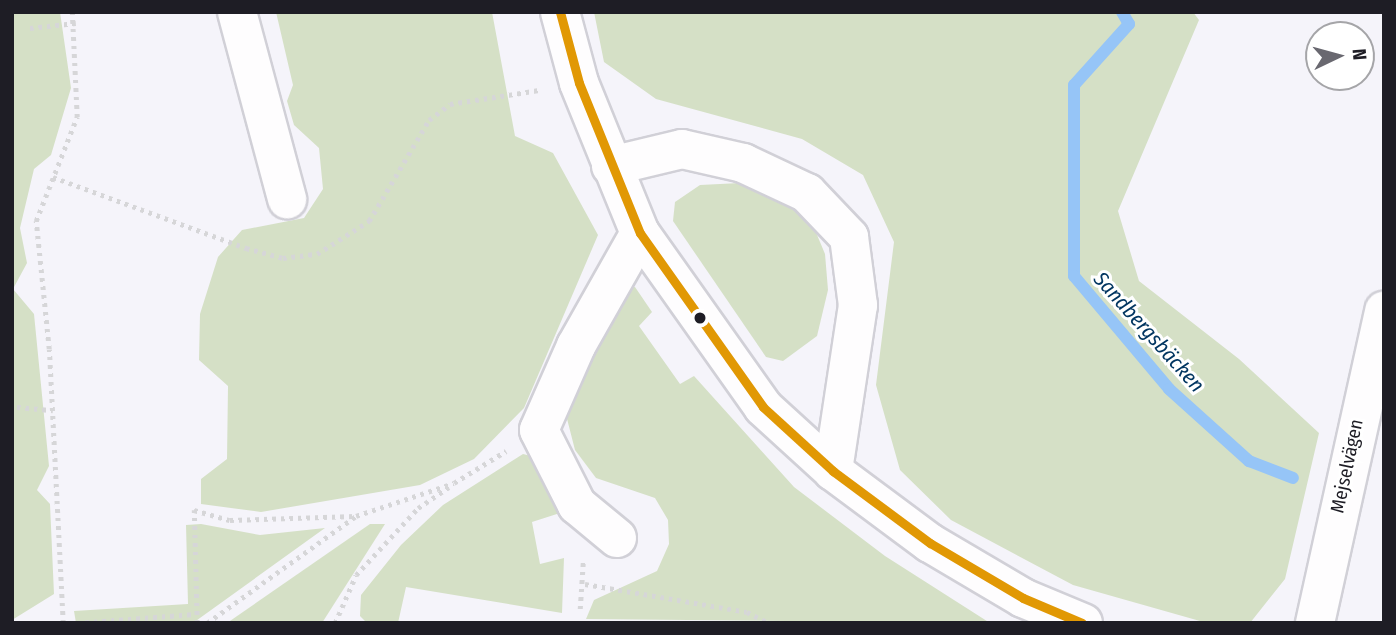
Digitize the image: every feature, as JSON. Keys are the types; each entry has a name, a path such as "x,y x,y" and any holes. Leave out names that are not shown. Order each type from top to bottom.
{"street":[{"path":"237,12 287,199"},
{"path":"561,12 579,83 640,233 763,407 833,471 930,543 1023,598 1083,623"},
{"path":"611,166 682,149 743,163 807,193 849,237 858,305 833,471"},
{"path":"617,538 577,505 539,430 576,346 640,233"},
{"name":"Mejselvägen","path":"1315,623 1384,311"}],"path":[{"path":"64,623 53,410 36,220 77,117 76,23 72,12"},
{"path":"30,28 76,23"},
{"path":"17,407 53,410"},
{"path":"337,622 356,575 418,508 539,430"},
{"path":"197,623 194,510 230,520 356,516 454,483"},
{"path":"207,623 356,516"},
{"path":"585,584 747,612 769,623"},
{"path":"77,623 195,614"}],"green space":[{"path":"12,12 60,12 71,88 51,155 34,169 20,228 27,263 13,289 34,314 49,466 37,490 50,504 54,594 12,620"},
{"path":"276,12 492,12 515,136 553,153 598,235 524,408 474,459 420,485 261,512 201,504 201,479 227,459 228,386 199,360 200,314 218,257 242,230 304,218 323,189 319,148 294,125 287,101 293,85"},
{"path":"594,12 1193,12 1199,20 1118,211 1139,281 1239,359 1319,433 1285,579 1250,623 1207,623 1073,585 951,520 900,470 876,385 894,242 863,175 802,139 656,99 604,62"},
{"path":"740,183 789,201 810,218 825,254 828,290 817,336 783,361 766,357 673,221 675,202 700,185"},
{"path":"635,287 652,312 639,326 680,384 694,376 794,487 885,556 990,623 586,619 594,600 657,571 669,544 668,520 655,498 596,478 575,450 565,411 615,289"},
{"path":"523,454 535,457 560,513 532,522 540,564 564,558 562,613 406,587 398,623 367,623 360,616 361,595 401,545 443,505"},
{"path":"201,524 260,535 325,528 193,623 76,623 74,611 188,604 186,525"},
{"path":"370,524 385,524 322,623 227,623"}],"waterway":[{"name":"Sandbergsbäcken","path":"1122,12 1129,24 1074,85 1074,276 1169,389 1249,461 1293,478"}],"transit line":[{"path":"560,12 579,83 640,233 763,407 833,471 930,543 1023,598 1082,623"}]}
